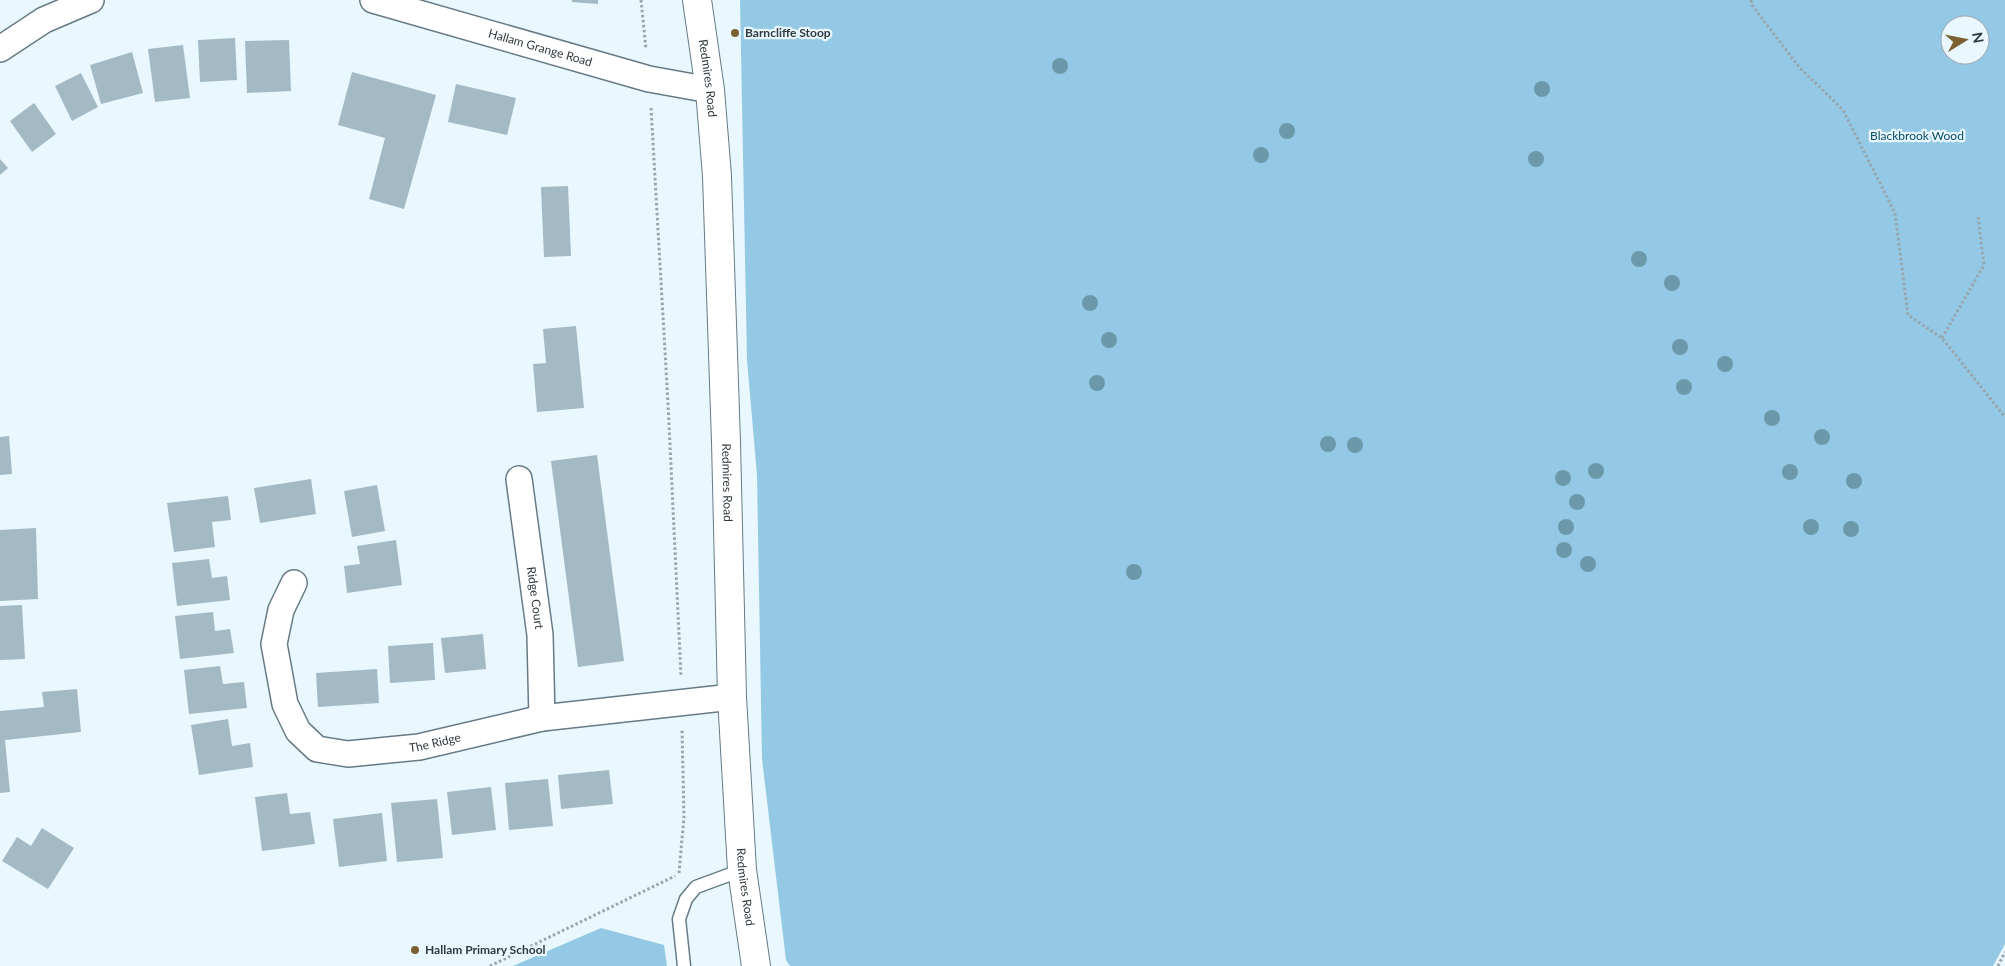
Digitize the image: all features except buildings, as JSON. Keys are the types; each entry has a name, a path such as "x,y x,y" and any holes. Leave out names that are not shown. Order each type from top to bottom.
{"street":[{"path":"0,49 44,20 91,0"},
{"name":"Hallam Grange Road","path":"373,0 649,79 710,90"},
{"name":"Redmires Road","path":"696,0 710,90 718,196 732,697 742,870 756,966"},
{"name":"Ridge Court","path":"519,479 540,634 542,718"},
{"name":"The Ridge","path":"294,583 281,610 274,644 285,704 298,731 317,749 348,754 419,746 542,718 732,697"}],"lane":[{"path":"684,966 679,919 686,899 696,887 742,870"}],"path":[{"path":"641,0 649,79 668,403 682,703 684,817 679,874"},
{"path":"1751,0 1752,5 1799,67 1843,110 1895,213 1908,315 1942,338 2005,417"},
{"path":"1942,338 1984,264 1978,216"},
{"path":"490,966 688,870"},
{"path":"1998,966 2005,952"}],"green space":[{"name":"Blackbrook Wood","path":"740,0 2005,0 2005,944 1993,966 790,966 786,960 762,759 757,475 747,360"},
{"path":"601,928 664,945 667,966 513,966"}],"place":[{"name":"Barncliffe Stoop","path":"735,33"},
{"name":"Hallam Primary School","path":"415,950"}]}
